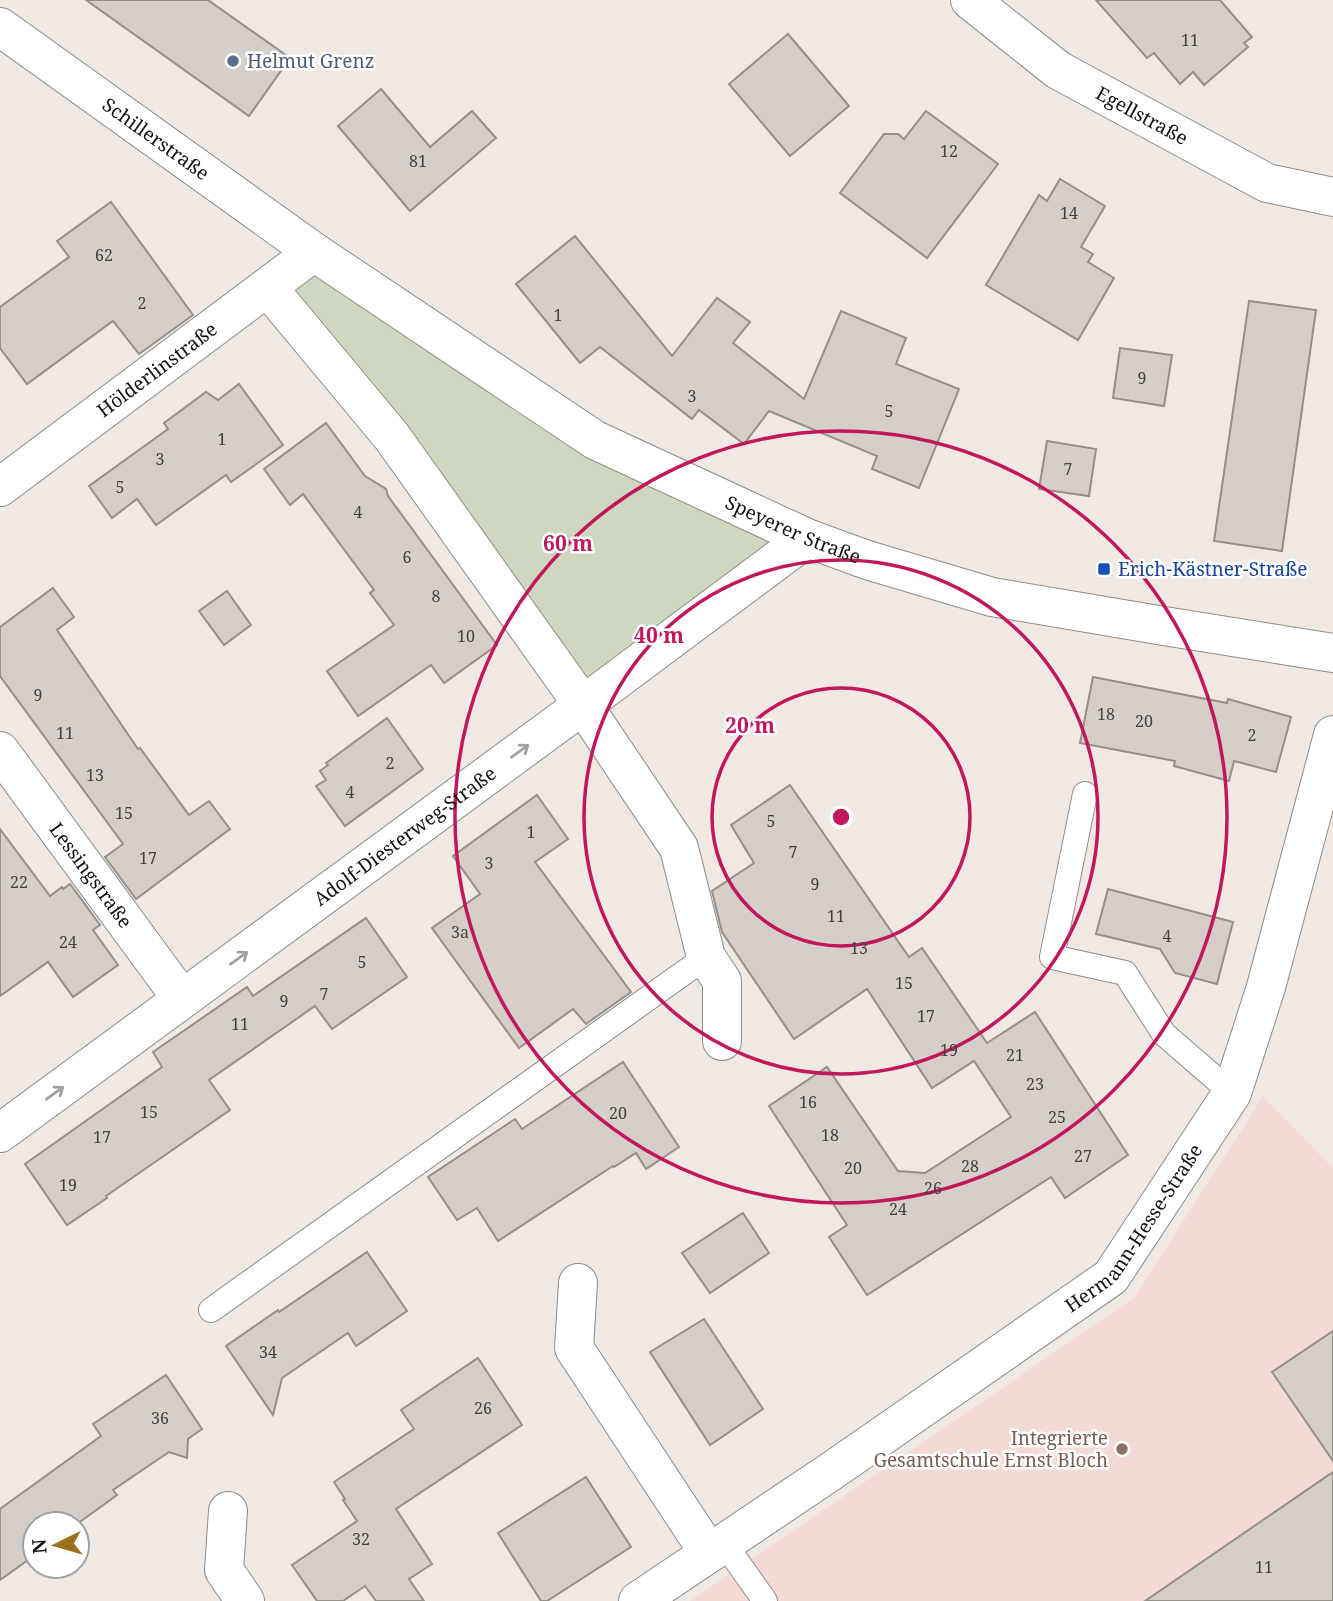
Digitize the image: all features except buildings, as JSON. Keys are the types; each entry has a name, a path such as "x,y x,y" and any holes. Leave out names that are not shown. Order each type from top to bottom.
{"street":[{"name":"Egellstraße","path":"970,0 1069,76 1268,183 1333,197"},
{"name":"Schillerstraße","path":"0,27 314,252"},
{"name":"Hölderlinstraße","path":"0,487 314,252"},
{"name":"Speyerer Straße","path":"314,252 595,440 807,538 867,560 992,597 1333,653"},
{"path":"268,288 392,437 583,705 679,848 706,957 722,981 722,1041"},
{"name":"Adolf-Diesterweg-Straße","path":"0,1133 807,538"},
{"name":"Hermann-Hesse-Straße","path":"638,1601 834,1470 1111,1277 1232,1093 1266,987 1333,735"},
{"name":"Lessingstraße","path":"0,751 183,999"},
{"path":"578,1283 573,1348 717,1548"},
{"path":"228,1511 224,1570 244,1601"}],"lane":[{"path":"1085,794 1052,957 1125,973 1164,1034 1232,1093"},
{"path":"211,1310 706,957"},
{"path":"717,1548 765,1601"}],"shaded area":[{"name":"Integrierte Gesamtschule Ernst Bloch","path":"1263,1096 1333,1168 1333,1601 690,1601 1134,1298"}],"green space":[{"path":"314,268 783,541 586,687 286,290"}],"place":[{"name":"Helmut Grenz","path":"233,61"},
{"name":"Erich-Kästner-Straße","path":"1104,569"},
{"name":"Integrierte Gesamtschule Ernst Bloch","path":"1122,1449"}]}
